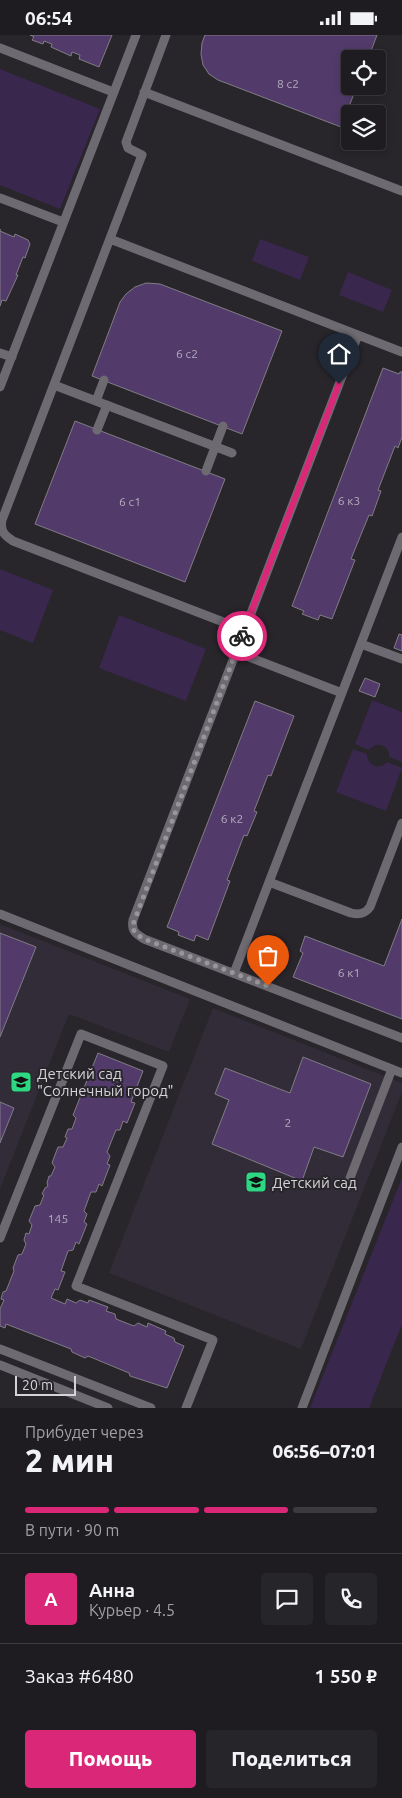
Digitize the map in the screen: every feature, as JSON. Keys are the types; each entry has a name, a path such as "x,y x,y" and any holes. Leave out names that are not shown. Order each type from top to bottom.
{"lane":[{"path":"0,387 136,35"},
{"path":"166,35 126,142 128,147 142,155 0,527 4,535 13,541 244,630"},
{"path":"0,48 113,92"},
{"path":"144,92 401,188"},
{"path":"0,198 63,223"},
{"path":"110,239 402,352"},
{"path":"358,335 136,911 132,927 136,934 144,939 402,1038"},
{"path":"0,353 12,357"},
{"path":"96,401 104,380"},
{"path":"54,385 232,453"},
{"path":"97,430 107,405"},
{"path":"206,471 223,426"},
{"path":"234,973 402,537"},
{"path":"361,644 402,659"},
{"path":"236,651 342,693"},
{"path":"269,882 351,913 358,915 366,913 402,823"},
{"path":"0,914 402,1073"},
{"path":"0,1238 80,1033 163,1066 76,1286 213,1340 186,1408"},
{"path":"350,1178 392,1069"},
{"path":"302,1408 402,1147"},
{"path":"0,1349 151,1408"},
{"path":"0,1365 108,1408"}],"shaded area":[{"path":"0,69 100,109 60,209 0,185"},
{"path":"260,239 309,257 300,280 252,261"},
{"path":"348,272 392,290 383,312 339,295"},
{"path":"0,569 53,590 33,643 0,630"},
{"path":"119,615 206,649 186,701 99,668"},
{"path":"372,700 402,712 402,762 389,757 387,749 382,745 375,745 369,750 355,744"},
{"path":"353,749 367,754 369,762 374,766 378,767 387,762 402,768 386,811 336,792"},
{"name":"Детский сад \"Солнечный город\"","path":"0,924 190,999 169,1052 69,1014 0,1189"},
{"name":"Детский сад","path":"213,1008 402,1083 402,1092 301,1349 109,1273"},
{"path":"402,1178 402,1324 369,1408 310,1408"}],"building":[{"path":"30,35 112,35 99,67 79,59 80,55 72,52 71,56 51,47 52,44 44,41 43,44 32,40 34,37"},
{"path":"205,35 377,35 371,50 341,50 341,95 353,95 350,105 341,105 341,127 218,80 209,74 203,65 202,43"},
{"path":"0,231 14,237 15,234 28,240 30,244 6,301 2,300 0,306"},
{"path":"146,283 160,284 282,331 242,434 92,376 120,302 135,287"},
{"path":"383,368 399,374 402,372 402,437 398,448 395,446 378,490 381,491 372,516 369,515 351,559 355,560 332,619 320,615 318,620 302,614 304,611 292,606"},
{"path":"75,421 225,479 185,582 35,524"},
{"path":"399,634 402,635 402,651 394,648"},
{"path":"365,678 380,684 375,697 359,691"},
{"path":"255,701 294,716 271,776 268,775 254,811 257,812 247,836 244,835 227,880 230,881 208,940 196,935 194,941 178,935 179,932 167,927"},
{"path":"402,919 402,1019 293,977 303,953 300,951 305,936 384,966"},
{"path":"0,933 36,947 0,1037"},
{"path":"98,1053 143,1071 131,1102 135,1103 127,1123 123,1121 120,1130 116,1130 107,1152 110,1156 107,1164 110,1165 102,1186 99,1184 96,1192 91,1192 84,1211 87,1214 84,1222 87,1224 79,1244 76,1242 73,1250 68,1251 61,1271 65,1272 58,1290 55,1289 51,1298 65,1304 67,1299 76,1303 80,1300 88,1303 89,1300 108,1307 106,1311 115,1314 116,1319 134,1326 138,1323 147,1327 148,1323 166,1331 165,1334 184,1346 167,1388 130,1376 129,1373 88,1356 85,1358 72,1352 71,1349 6,1324 5,1328 0,1326 0,1309 4,1300 1,1299 3,1292 6,1291 18,1255 22,1254 26,1244 24,1240 26,1233 29,1234 32,1225 29,1221 35,1206 40,1205 44,1195 42,1194 48,1186 49,1176 51,1176 55,1167 52,1163 58,1147 63,1147 68,1129 72,1129 76,1118 73,1115"},
{"path":"303,1057 371,1084 343,1157 314,1147 302,1181 212,1144 229,1100 215,1094 225,1068 290,1093"},
{"path":"0,1102 14,1108 0,1143"}],"way so far":[{"path":"242,636 133,920 132,927 136,934 144,939 268,986"}],"place":[{"name":"Детский сад \"Солнечный город\"","path":"21,1082"},
{"name":"Детский сад","path":"256,1182"}],"route":[{"path":"242,636 339,384"}]}
